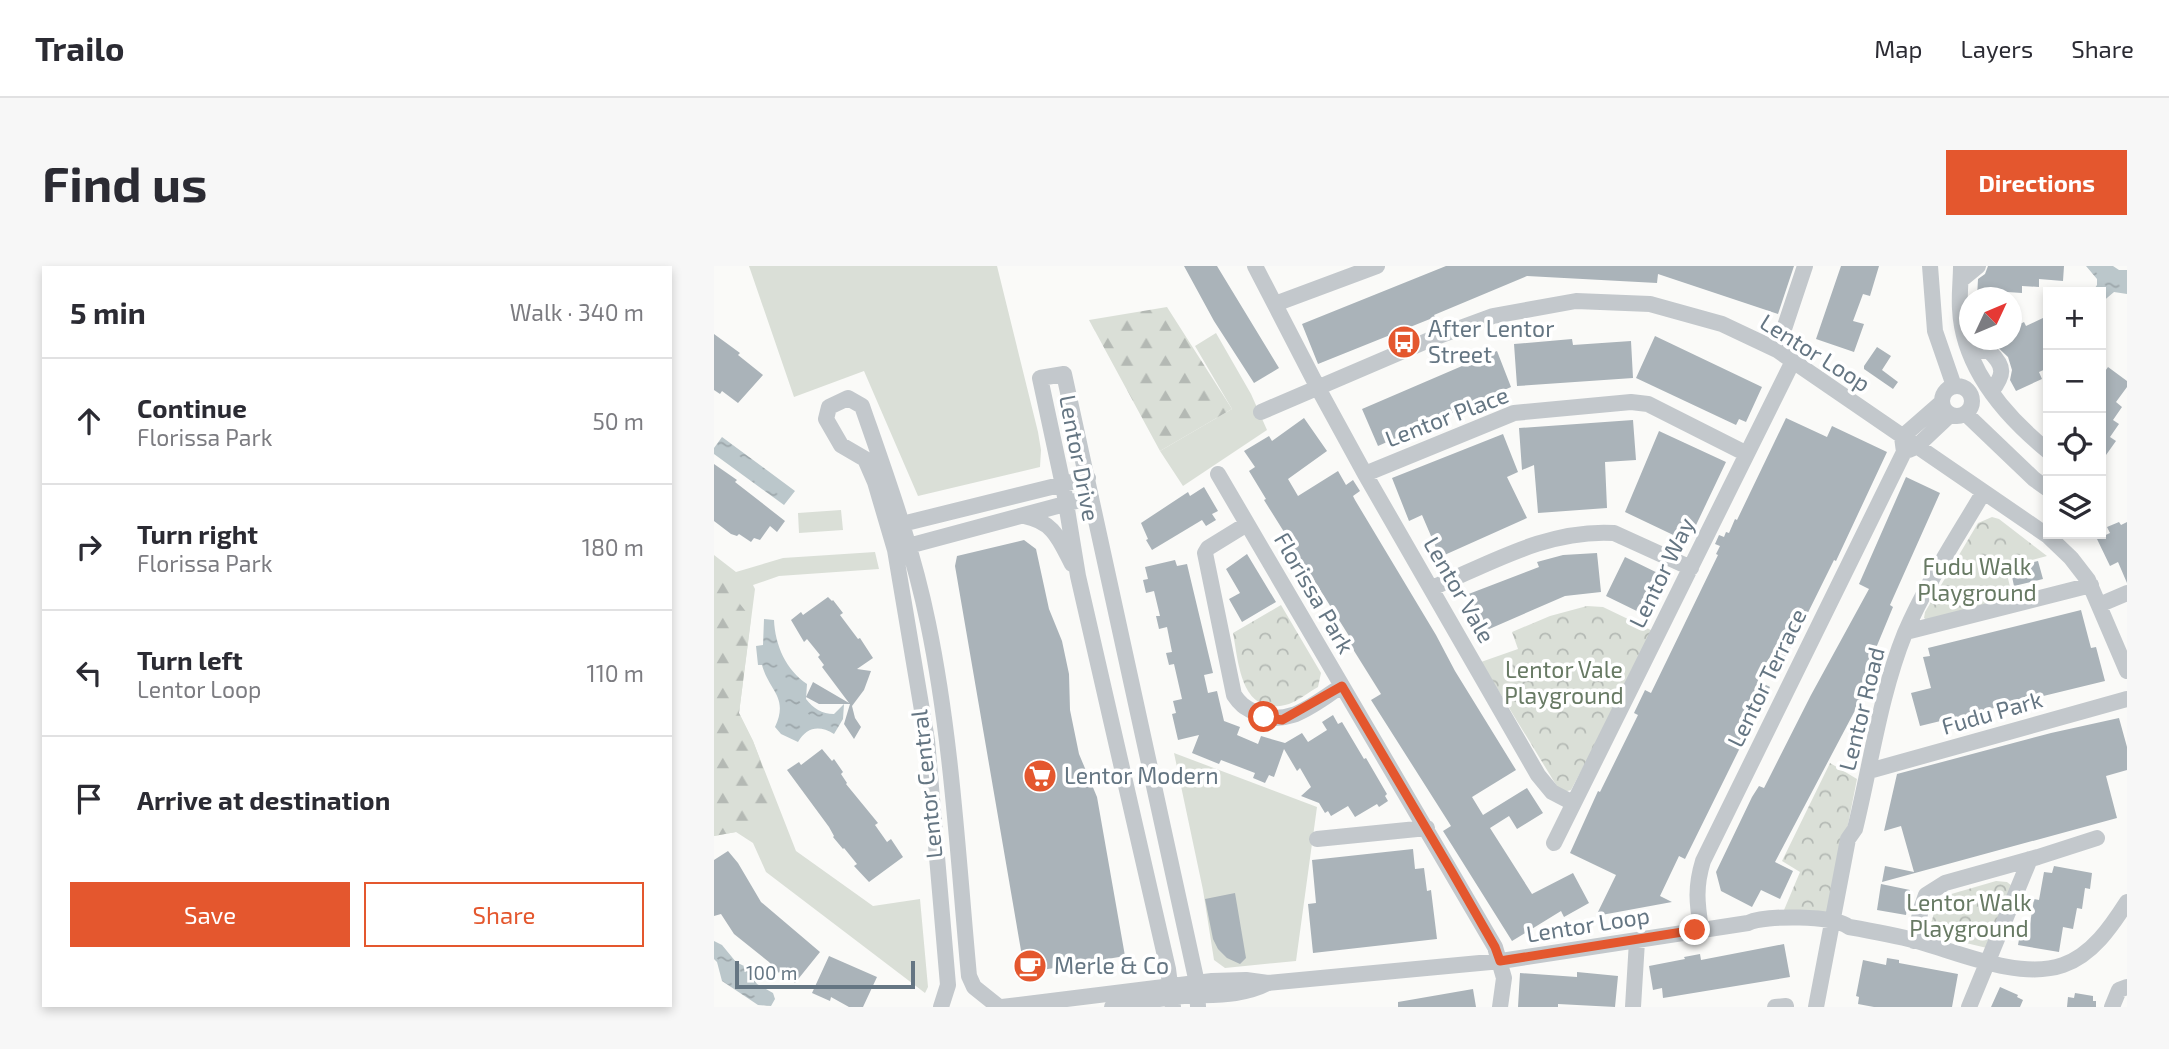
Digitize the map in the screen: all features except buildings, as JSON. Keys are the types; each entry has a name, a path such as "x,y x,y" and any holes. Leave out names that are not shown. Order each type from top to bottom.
{"street":[{"name":"Lentor Vale","path":"1255,266 1365,474 1538,775 1552,792 1573,803"},
{"path":"1275,304 1377,266"},
{"path":"1777,350 1805,266"},
{"path":"1930,266 1935,331 1954,386"},
{"path":"1961,273 1978,266"},
{"name":"Lentor Loop","path":"1261,412 1436,337 1493,316 1576,301 1650,304 1722,324 1777,350 1907,446 2048,536 2071,558 2091,585 2127,671"},
{"path":"1933,314 1959,309"},
{"path":"1970,350 1989,351 2002,371 2002,378 1992,392 2004,411 2020,428 2043,444"},
{"name":"Lentor Way","path":"1554,843 1745,453 1793,361"},
{"name":"Lentor Drive","path":"1172,997 1078,576 1063,485 1040,378 1065,373 1157,795 1197,995"},
{"path":"1907,446 1953,410 1972,406 1971,395 1964,388 1954,386 1945,392 1953,410 2001,447 2043,485"},
{"name":"Lentor Central","path":"895,525 865,458 841,445 826,419 829,407 848,398 862,406 902,548 929,624 945,726 969,976 974,987 1000,1007"},
{"name":"Lentor Place","path":"1365,474 1514,413 1630,402 1648,404 1745,453"},
{"path":"2001,447 2020,428"},
{"name":"Lentor Terrace","path":"1702,929 1696,899 1696,881 1703,861 1907,446"},
{"name":"Florissa Park","path":"1218,474 1427,828 1495,947 1500,961"},
{"path":"895,525 1088,478"},
{"name":"Lentor Road","path":"1825,1007 1857,841 1855,829 1887,684 1906,632 1928,586 1983,493"},
{"path":"902,548 1091,497"},
{"path":"1021,516 1041,519 1058,538 1078,576"},
{"name":"Florissa Park","path":"1247,524 1208,548 1205,553 1234,695 1241,705 1264,717 1282,720 1342,686"},
{"path":"1432,588 1527,545 1552,538 1601,533 1614,533 1691,568"},
{"name":"Lentor Central","path":"902,548 927,740 948,985 941,1007"},
{"path":"1906,632 2091,585"},
{"path":"2099,605 2127,593"},
{"name":"Fudu Park","path":"1869,771 2127,699"},
{"path":"1317,839 1427,828"},
{"path":"1914,941 1926,895 1945,883 2097,838"},
{"path":"1969,1007 2030,859"},
{"name":"Lentor Loop","path":"1197,995 1246,980 1268,983 1500,961 1748,923 1758,927 1839,926 2038,970 2065,964 2092,947 2113,924 2127,902"},
{"name":"Lentor Road","path":"1816,1007 1839,926"},
{"path":"1633,1007 1637,941"},
{"path":"1500,961 1504,978 1500,1007"},
{"name":"Lentor Loop","path":"1197,995 1229,1001 1268,983"},
{"path":"2112,1007 2119,990 2127,987"},
{"path":"1000,1007 1197,995"},
{"path":"1112,1007 1172,997"}],"green space":[{"path":"749,266 997,266 1038,432 1040,467 918,496 864,371 794,397"},
{"path":"1167,307 1232,409 1160,451 1089,320"},
{"path":"1216,333 1251,394 1267,430 1183,486 1160,451 1232,409 1195,346"},
{"path":"841,510 843,530 799,533 798,513"},
{"name":"Fudu Walk Playground","path":"1992,517 1999,519 2047,556 2005,567 2014,602 1929,622 1924,618 1925,612 1978,523"},
{"path":"875,552 879,569 779,576 753,585 755,589 739,713 753,741 796,851 873,906 920,899 928,987 925,993 766,872 753,843 736,832 714,836 714,555 736,572 783,558"},
{"path":"714,571 751,618 739,713 753,741 776,803 736,832 714,836"},
{"path":"1281,605 1321,673 1318,687 1292,703 1273,706 1261,703 1245,685 1233,633"},
{"name":"Lentor Vale Playground","path":"1587,606 1603,607 1655,632 1571,790 1564,792 1558,788 1481,662 1518,649 1512,632 1550,616"},
{"path":"1174,753 1317,807 1296,961 1225,968 1214,960 1203,890"},
{"path":"1830,763 1857,779 1830,916 1784,910 1800,872 1782,861"},
{"name":"Lentor Walk Playground","path":"1996,881 2007,882 2012,886 1987,948 1928,934 1941,897"}],"water":[{"path":"2086,266 2113,266 2119,270 2127,270 2127,294 2114,292 2106,299 2106,287 2096,287 2097,279"},
{"path":"722,437 795,491 784,505 714,454 714,448"},
{"path":"764,619 774,620 783,656 793,672 807,684 806,699 815,708 830,714 834,714 844,704 843,719 834,734 823,729 814,729 805,733 798,742 781,734 775,727 779,717 779,701 762,665 758,665 756,646 763,645"},
{"path":"714,941 744,966 757,984 773,993 775,999 771,1006 758,1005 722,981 714,959"}],"place":[{"name":"After Lentor Street","path":"1404,342"},
{"name":"Lentor Modern","path":"1040,776"},
{"name":"Merle & Co","path":"1030,966"}],"route":[{"path":"1264,717 1282,720 1297,714 1342,686 1452,872 1495,947 1500,961 1695,930"}]}
